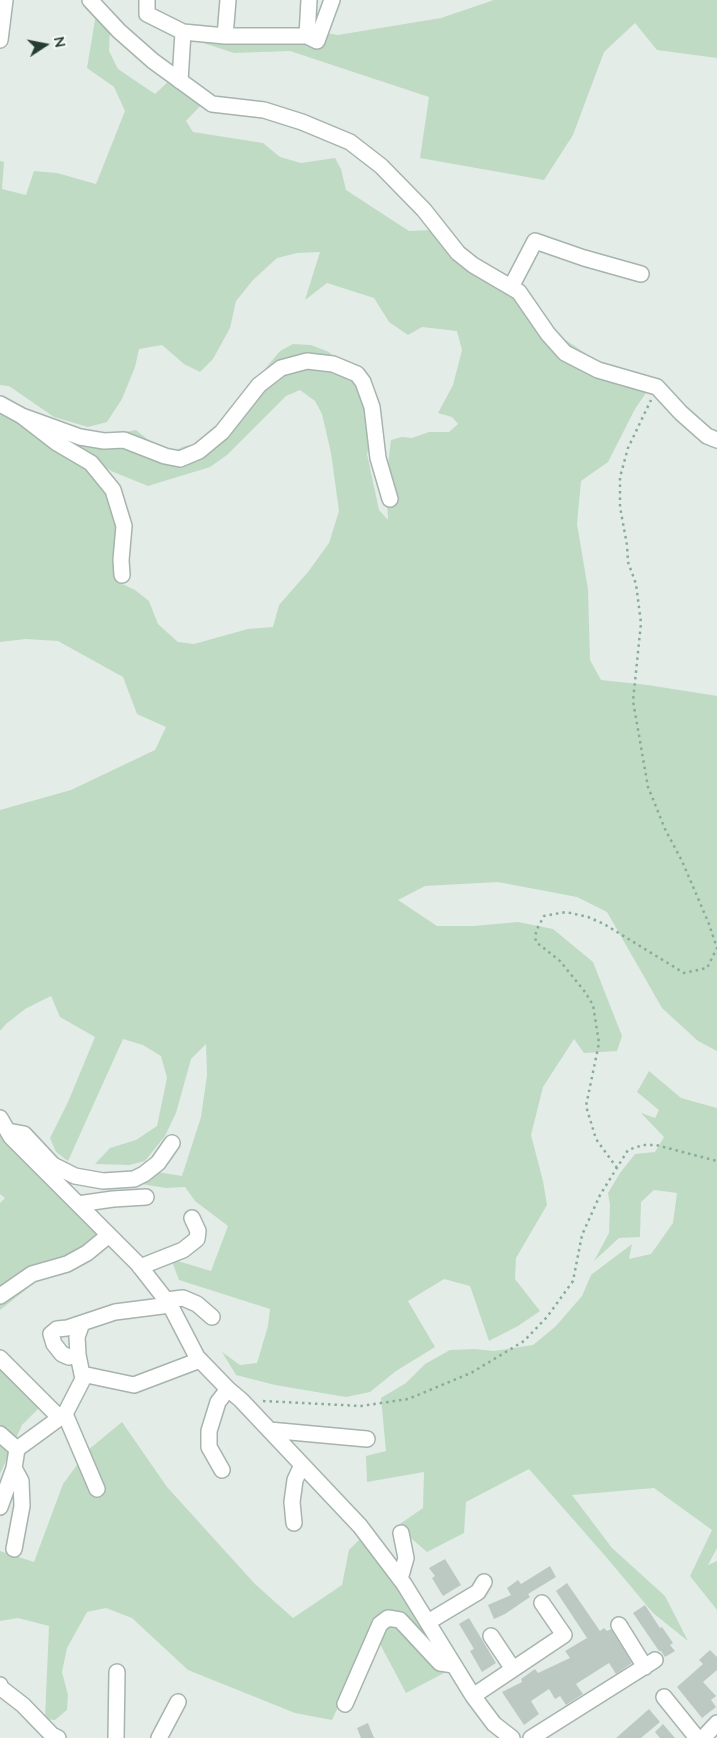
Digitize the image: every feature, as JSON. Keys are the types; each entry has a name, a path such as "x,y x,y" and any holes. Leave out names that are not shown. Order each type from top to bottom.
{"street":[{"path":"0,40 5,0"},
{"path":"90,0 119,31 153,61 212,104 264,110 302,122 350,142 381,166 424,210 458,253 473,265 519,292 548,334 565,353 598,370 657,386 681,413 707,436 717,440"},
{"path":"147,0 147,14 183,32 225,36 307,36 317,41 332,0"},
{"path":"225,36 228,0"},
{"path":"307,36 310,0"},
{"path":"180,81 183,32"},
{"path":"511,287 535,241 584,258 641,274"},
{"path":"0,404 22,416 80,437 104,441 124,440 165,456 180,459 199,451 222,432 259,385 281,368 308,361 333,364 357,374 363,382 372,407 378,458 390,499"},
{"path":"22,416 57,443 90,463 113,490 124,526 121,560 122,575"},
{"path":"0,1118 11,1137 140,1267 168,1303 200,1360 241,1400 360,1526 400,1579 473,1696 494,1724 512,1738"},
{"path":"8,1131 24,1134 53,1165 75,1176 103,1181 134,1179 144,1174 158,1163 172,1143"},
{"path":"78,1204 146,1197"},
{"path":"140,1267 183,1250 197,1239 198,1231 192,1218"},
{"path":"0,1296 32,1274 67,1264 86,1253 109,1235"},
{"path":"78,1355 69,1356 62,1354 54,1344 51,1334 57,1329 67,1328 115,1312 168,1303 183,1298 197,1304 212,1317"},
{"path":"17,1449 62,1416 83,1378 78,1355 77,1337 82,1323"},
{"path":"0,1358 62,1416 97,1489"},
{"path":"82,1374 134,1385 200,1360"},
{"path":"222,1470 209,1447 209,1431 218,1402 228,1388"},
{"path":"269,1430 367,1439"},
{"path":"0,1434 17,1449 23,1478 22,1506 14,1549"},
{"path":"294,1523 292,1502 295,1480 302,1464"},
{"path":"0,1507 23,1478"},
{"path":"400,1579 406,1558 401,1533"},
{"path":"428,1622 478,1592 484,1582"},
{"path":"473,1696 564,1635 542,1603"},
{"path":"345,1704 380,1624 388,1618 400,1620 440,1662 454,1665"},
{"path":"531,1738 650,1664 619,1624"},
{"path":"491,1636 513,1669"},
{"path":"116,1738 117,1672"},
{"path":"0,1685 1,1688 23,1705 52,1735 58,1738"},
{"path":"664,1697 697,1738"},
{"path":"158,1738 178,1702"},
{"path":"704,1738 717,1723"}],"path":[{"path":"617,1168 596,1139 586,1106 599,1043 593,1005 560,961 536,942 535,936 544,916 566,912 588,917 604,924 684,972 707,968 717,948 682,860 665,830 648,787 633,701 641,623 636,584 628,562 627,544 620,507 620,478 628,448 657,386"},
{"path":"241,1400 361,1406 408,1399 472,1373 524,1341 547,1318 573,1281 582,1235 600,1195 628,1150 642,1145 656,1145 717,1161"}],"green space":[{"path":"494,0 717,0 717,58 657,50 635,23 604,52 573,135 544,180 420,158 429,97 290,51 234,53 188,38 197,27 295,28 338,35 441,18"},
{"path":"96,14 110,28 109,51 118,69 155,94 171,79 204,102 186,121 193,132 263,143 280,157 301,163 335,158 341,169 346,190 409,231 431,230 443,248 538,311 561,337 624,379 648,390 635,409 608,462 581,481 577,524 588,589 590,660 601,680 717,696 717,1051 698,1041 662,1008 607,912 577,897 498,882 425,886 398,900 437,926 473,926 518,922 553,929 593,962 622,1036 617,1051 584,1053 574,1039 543,1087 531,1135 547,1205 516,1258 515,1279 540,1311 518,1326 489,1341 470,1286 444,1279 408,1301 435,1347 396,1371 370,1392 346,1397 275,1385 236,1375 222,1352 240,1365 257,1363 268,1326 270,1309 179,1280 171,1259 211,1271 228,1226 195,1201 185,1187 166,1188 105,1178 151,1171 182,1176 201,1117 207,1075 206,1044 191,1059 176,1113 165,1136 145,1161 129,1165 95,1164 110,1148 136,1140 157,1126 167,1078 161,1056 143,1045 123,1039 68,1161 56,1152 50,1138 68,1102 95,1037 60,1017 51,996 25,1009 0,1031 0,810 71,790 155,750 166,727 137,714 123,677 58,641 26,639 0,642 0,411 90,466 106,486 121,529 118,582 135,590 149,601 158,624 178,642 194,644 248,629 273,627 279,605 308,572 329,543 339,511 331,453 322,414 315,401 300,390 286,396 227,455 210,467 148,486 111,471 45,427 105,436 136,430 166,454 185,446 203,443 280,351 293,344 311,345 329,352 369,390 374,432 367,454 379,510 388,520 386,480 391,440 402,437 412,438 429,432 449,432 458,424 452,417 438,413 453,385 462,350 457,331 422,327 408,335 389,322 374,298 327,283 305,300 320,252 297,253 277,258 253,280 236,301 230,328 213,359 200,372 184,364 162,345 139,349 135,367 122,399 107,422 88,427 54,417 9,386 0,385 0,161 4,162 2,189 26,195 34,171 57,173 96,184 125,111 114,87 87,68"},
{"path":"649,1071 681,1098 717,1108 717,1548 708,1565 717,1561 717,1610 690,1576 712,1530 654,1488 572,1495 612,1548 665,1596 688,1641 653,1613 529,1469 466,1502 464,1533 427,1552 397,1526 423,1508 424,1472 367,1482 366,1456 386,1451 381,1398 406,1383 425,1364 450,1350 475,1349 494,1351 533,1345 555,1327 582,1296 591,1275 632,1244 629,1259 651,1254 673,1223 677,1193 654,1190 641,1202 640,1237 619,1238 594,1261 609,1233 610,1205 608,1193 620,1173 635,1154 655,1152 664,1137 641,1113 655,1118 659,1110 637,1092"},
{"path":"0,1125 113,1244 52,1269 0,1310 0,1203 5,1198 0,1194"},
{"path":"0,1361 49,1398 22,1425 0,1474"},
{"path":"122,1422 167,1487 255,1584 293,1618 342,1585 349,1550 361,1538 425,1623 431,1654 444,1673 406,1693 380,1644 357,1667 332,1720 295,1713 188,1670 132,1618 106,1608 87,1612 67,1648 62,1672 68,1695 67,1710 55,1720 45,1719 49,1626 18,1618 0,1621 0,1551 34,1562 63,1484 88,1450"}],"building":[{"path":"445,1559 461,1585 443,1596 432,1578 435,1576 429,1568"},
{"path":"550,1566 556,1577 528,1594 530,1597 505,1614 494,1619 488,1605 511,1595 507,1588 518,1580 521,1584"},
{"path":"567,1583 600,1631 604,1628 607,1631 611,1629 632,1663 616,1674 609,1663 576,1684 583,1694 566,1705 560,1696 555,1699 549,1689 531,1701 539,1714 524,1725 502,1692 522,1682 521,1679 535,1669 538,1673 570,1658 565,1651 587,1638 556,1591"},
{"path":"645,1605 660,1628 662,1627 673,1643 670,1645 675,1651 665,1657 633,1613"},
{"path":"469,1618 496,1663 482,1672 470,1651 474,1649 459,1624"},
{"path":"710,1650 717,1657 717,1670 703,1682 716,1696 711,1700 716,1707 702,1718 677,1687 703,1664 699,1660"},
{"path":"649,1709 660,1722 641,1738 616,1738"},
{"path":"368,1723 374,1738 361,1738 357,1728"},
{"path":"663,1724 675,1738 660,1738 655,1732"}]}
